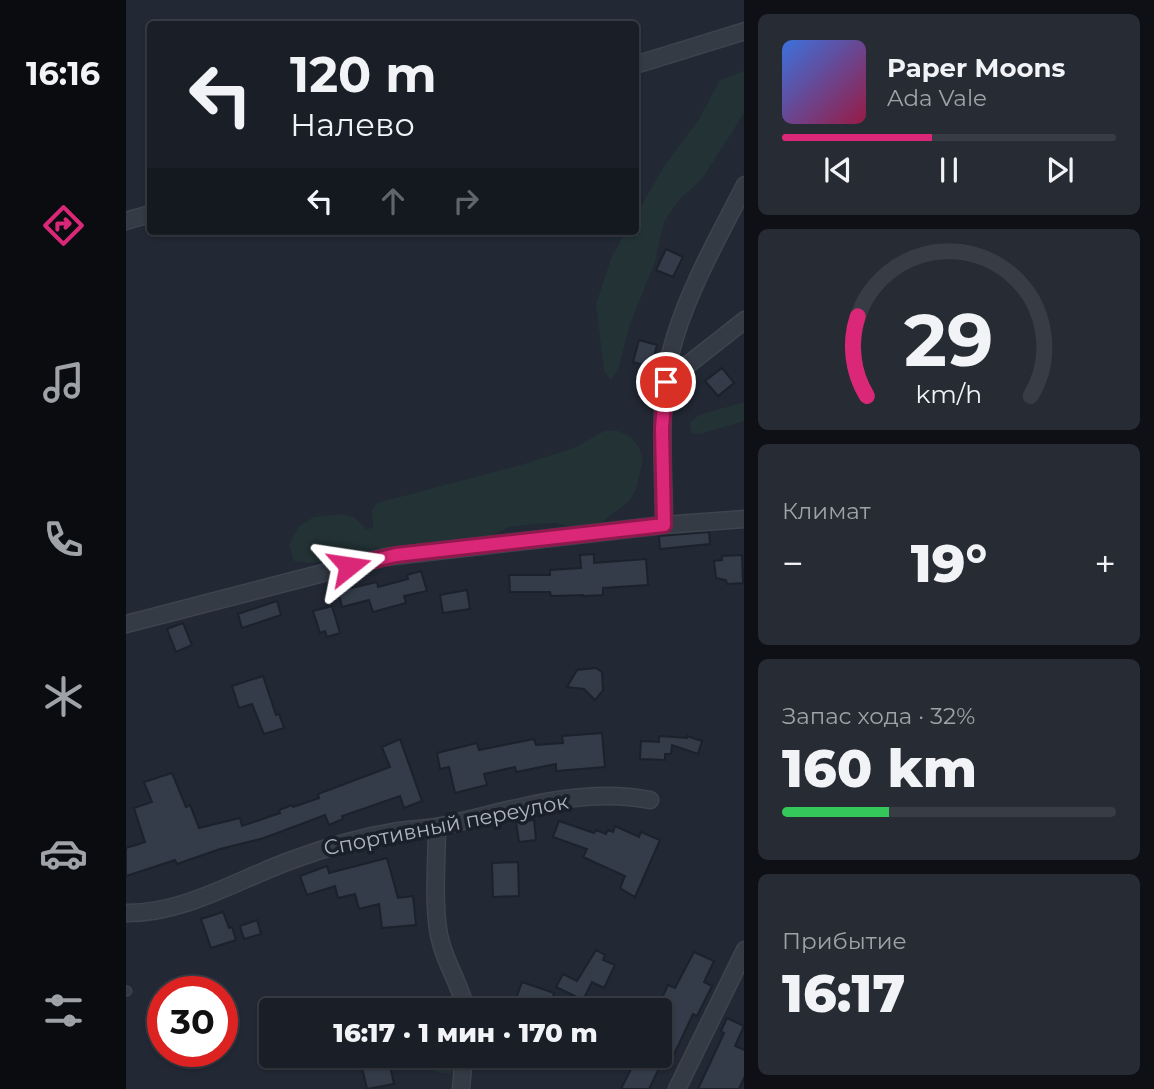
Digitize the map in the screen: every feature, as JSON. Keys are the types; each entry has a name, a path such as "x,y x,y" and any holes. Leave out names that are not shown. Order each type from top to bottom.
{"street":[{"path":"639,64 744,31"},
{"path":"664,525 662,428 666,382 675,338 706,262 744,185"},
{"path":"126,221 147,215"},
{"path":"666,382 744,320"},
{"path":"126,624 385,557 664,525 744,519"},
{"name":"Спортивный переулок","path":"126,913 173,906 293,859 354,840 403,830 437,827 528,806 598,795 626,795 650,800"},
{"path":"437,827 437,927 462,998"},
{"path":"677,1089 744,950"},
{"path":"461,1089 463,1068"}],"shaded area":[{"path":"744,71 744,113 702,179 677,202 664,222 655,262 630,324 618,370 611,380 604,371 596,304 612,256 624,235 639,235 639,209 667,162 699,119 720,80"},
{"path":"744,402 744,421 700,434 692,433 690,423 699,415"},
{"path":"606,430 630,436 639,447 643,460 636,489 630,500 596,527 573,528 557,523 534,524 510,527 486,538 411,547 377,548 336,560 309,563 294,561 289,545 299,526 314,517 342,514 354,517 366,529 373,528 372,510 377,503 524,464 574,448"},
{"path":"428,1068 454,1068 453,1073"}],"building":[{"path":"666,249 683,257 673,277 656,270"},
{"path":"639,340 657,345 651,367 633,362"},
{"path":"722,368 734,383 718,396 705,381"},
{"path":"709,532 710,544 660,549 659,536"},
{"path":"594,554 594,563 646,559 648,585 603,588 603,595 551,596 550,592 510,592 509,575 550,575 550,570 581,568 580,555"},
{"path":"742,555 743,583 727,584 726,580 716,578 714,561 722,560 722,556"},
{"path":"421,571 427,591 404,596 406,603 373,612 369,600 342,607 338,591 377,582 378,587 408,579 407,575"},
{"path":"467,590 470,609 443,613 440,595"},
{"path":"277,601 281,615 242,628 238,614"},
{"path":"332,606 340,633 327,637 325,631 320,633 313,611"},
{"path":"183,623 192,645 176,652 167,629"},
{"path":"596,668 602,672 603,690 595,700 584,689 567,687 577,670"},
{"path":"263,676 276,715 279,714 284,728 264,734 252,704 239,708 232,686"},
{"path":"602,733 605,767 556,771 556,764 516,772 515,767 484,774 487,785 455,793 449,767 440,769 437,753 477,743 479,750 534,739 536,745 563,743 562,736"},
{"path":"659,736 687,736 702,741 698,754 672,745 671,754 665,754 665,760 640,759 641,741 659,742"},
{"path":"400,739 422,801 404,808 400,796 342,816 343,819 329,825 325,815 264,838 177,864 175,860 126,876 126,848 145,842 134,808 152,802 144,782 172,773 186,807 190,805 199,828 240,818 242,826 280,813 279,810 292,805 293,807 319,798 318,794 390,767 382,747"},
{"path":"534,820 536,840 519,842 516,822"},
{"path":"559,821 594,833 596,830 606,834 608,830 613,832 615,826 639,837 641,832 660,840 635,897 620,888 625,876 583,857 587,849 553,837"},
{"path":"387,858 398,898 413,896 416,925 382,928 379,904 359,909 355,894 338,898 335,886 307,895 300,876 327,866 329,873"},
{"path":"518,862 519,896 493,897 492,863"},
{"path":"223,912 236,940 211,948 201,919"},
{"path":"257,920 261,934 244,939 240,926"},
{"path":"596,950 605,955 603,960 615,965 604,988 592,982 584,998 556,987 563,974 577,981"},
{"path":"694,952 714,961 704,982 712,986 697,1016 693,1014 672,1059 672,998 662,998 668,985 675,988"},
{"path":"522,982 554,993 552,998 516,998"},
{"path":"727,1018 744,1026 735,1046 744,1050 744,1078 739,1089 698,1089 724,1033 721,1031"},
{"path":"362,1068 390,1068 394,1084 367,1089"},
{"path":"632,1068 659,1068 649,1089 621,1089"}],"route":[{"path":"349,566 396,555 664,525 662,428 666,382"}]}
